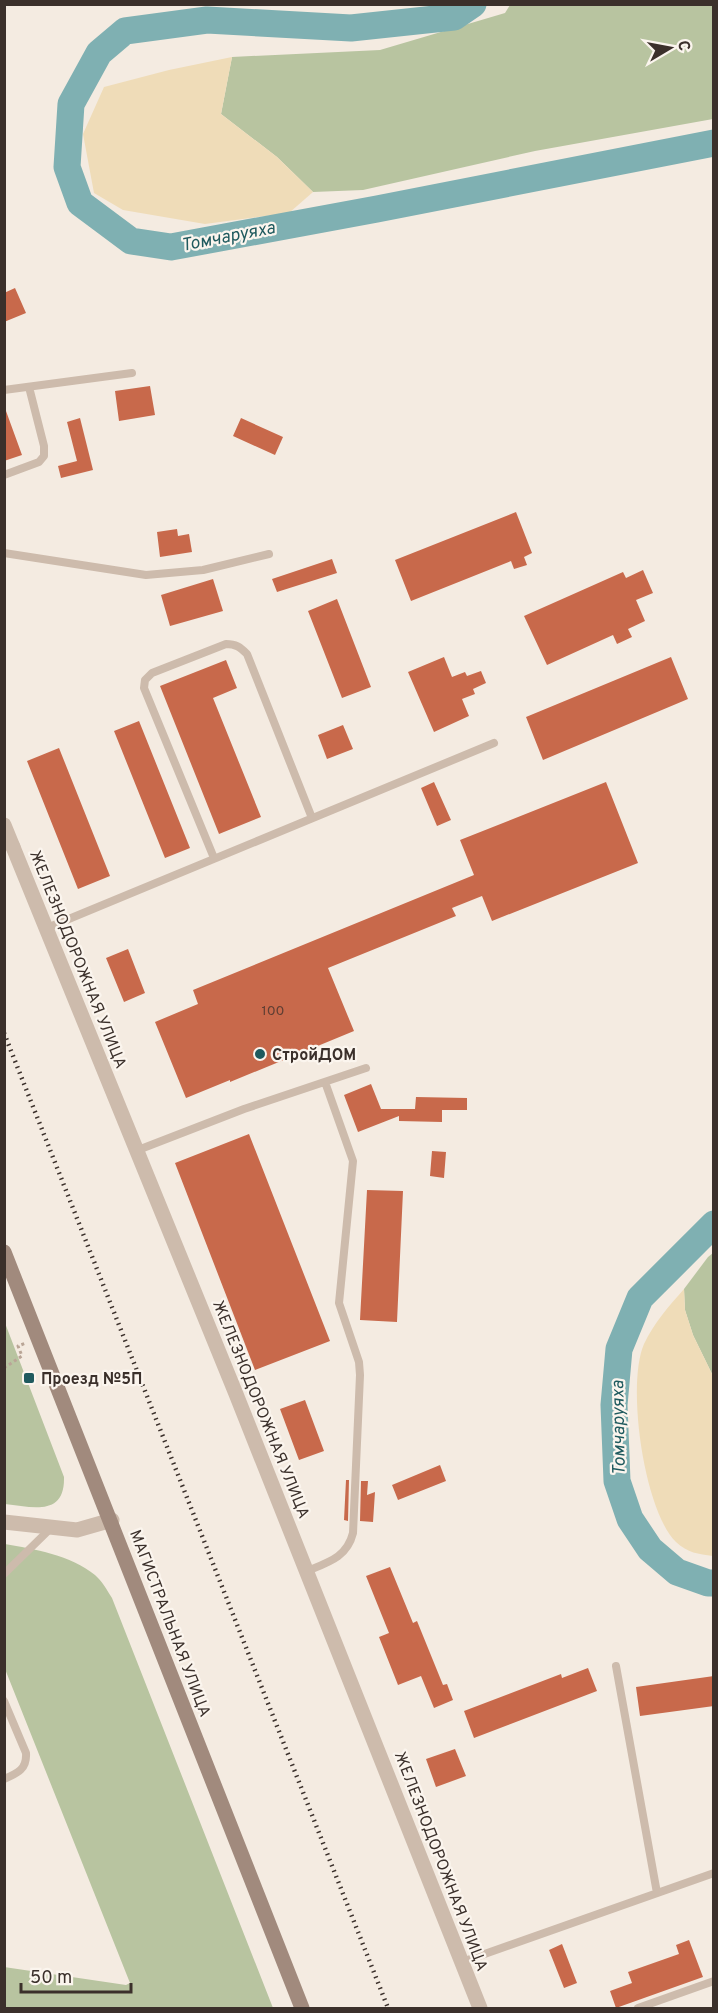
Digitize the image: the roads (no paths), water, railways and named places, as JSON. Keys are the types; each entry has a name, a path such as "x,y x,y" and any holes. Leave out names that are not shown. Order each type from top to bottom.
{"main road":[{"name":"МАГИСТРАЛЬНАЯ УЛИЦА","path":"4,1252 302,2008"}],"street":[{"name":"ЖЕЛЕЗНОДОРОЖНАЯ УЛИЦА","path":"4,825 138,1150 480,2008"},
{"path":"4,1522 51,1528 85,1529 111,1520"}],"lane":[{"path":"4,390 132,373"},
{"path":"4,475 39,462 44,456 44,446 28,387"},
{"path":"4,553 146,575 203,570 269,554"},
{"path":"214,858 144,688 145,680 152,673 226,644 241,647 247,654 312,818"},
{"path":"46,928 494,742"},
{"path":"138,1150 244,1109 366,1068"},
{"path":"307,1571 340,1557 351,1542 360,1375 359,1362 339,1303 353,1161 325,1082"},
{"path":"4,1574 51,1528"},
{"path":"616,1666 657,1893"},
{"path":"4,1701 26,1753 27,1761 17,1774 4,1779"},
{"path":"462,1962 714,1873"},
{"path":"638,2008 714,1981"}],"waterway":[{"name":"Томчаруяха","path":"473,4 454,17 351,28 207,20 125,31 99,53 71,104 67,167 80,203 131,241 171,247 714,143"},
{"name":"Томчаруяха","path":"714,1224 640,1298 619,1349 614,1405 617,1481 630,1519 650,1549 677,1572 714,1583"}],"railway":[{"path":"4,1033 388,2008"}],"place":[{"name":"СтройДОМ","path":"260,1054"},
{"name":"Проезд №5П","path":"29,1378"}]}
